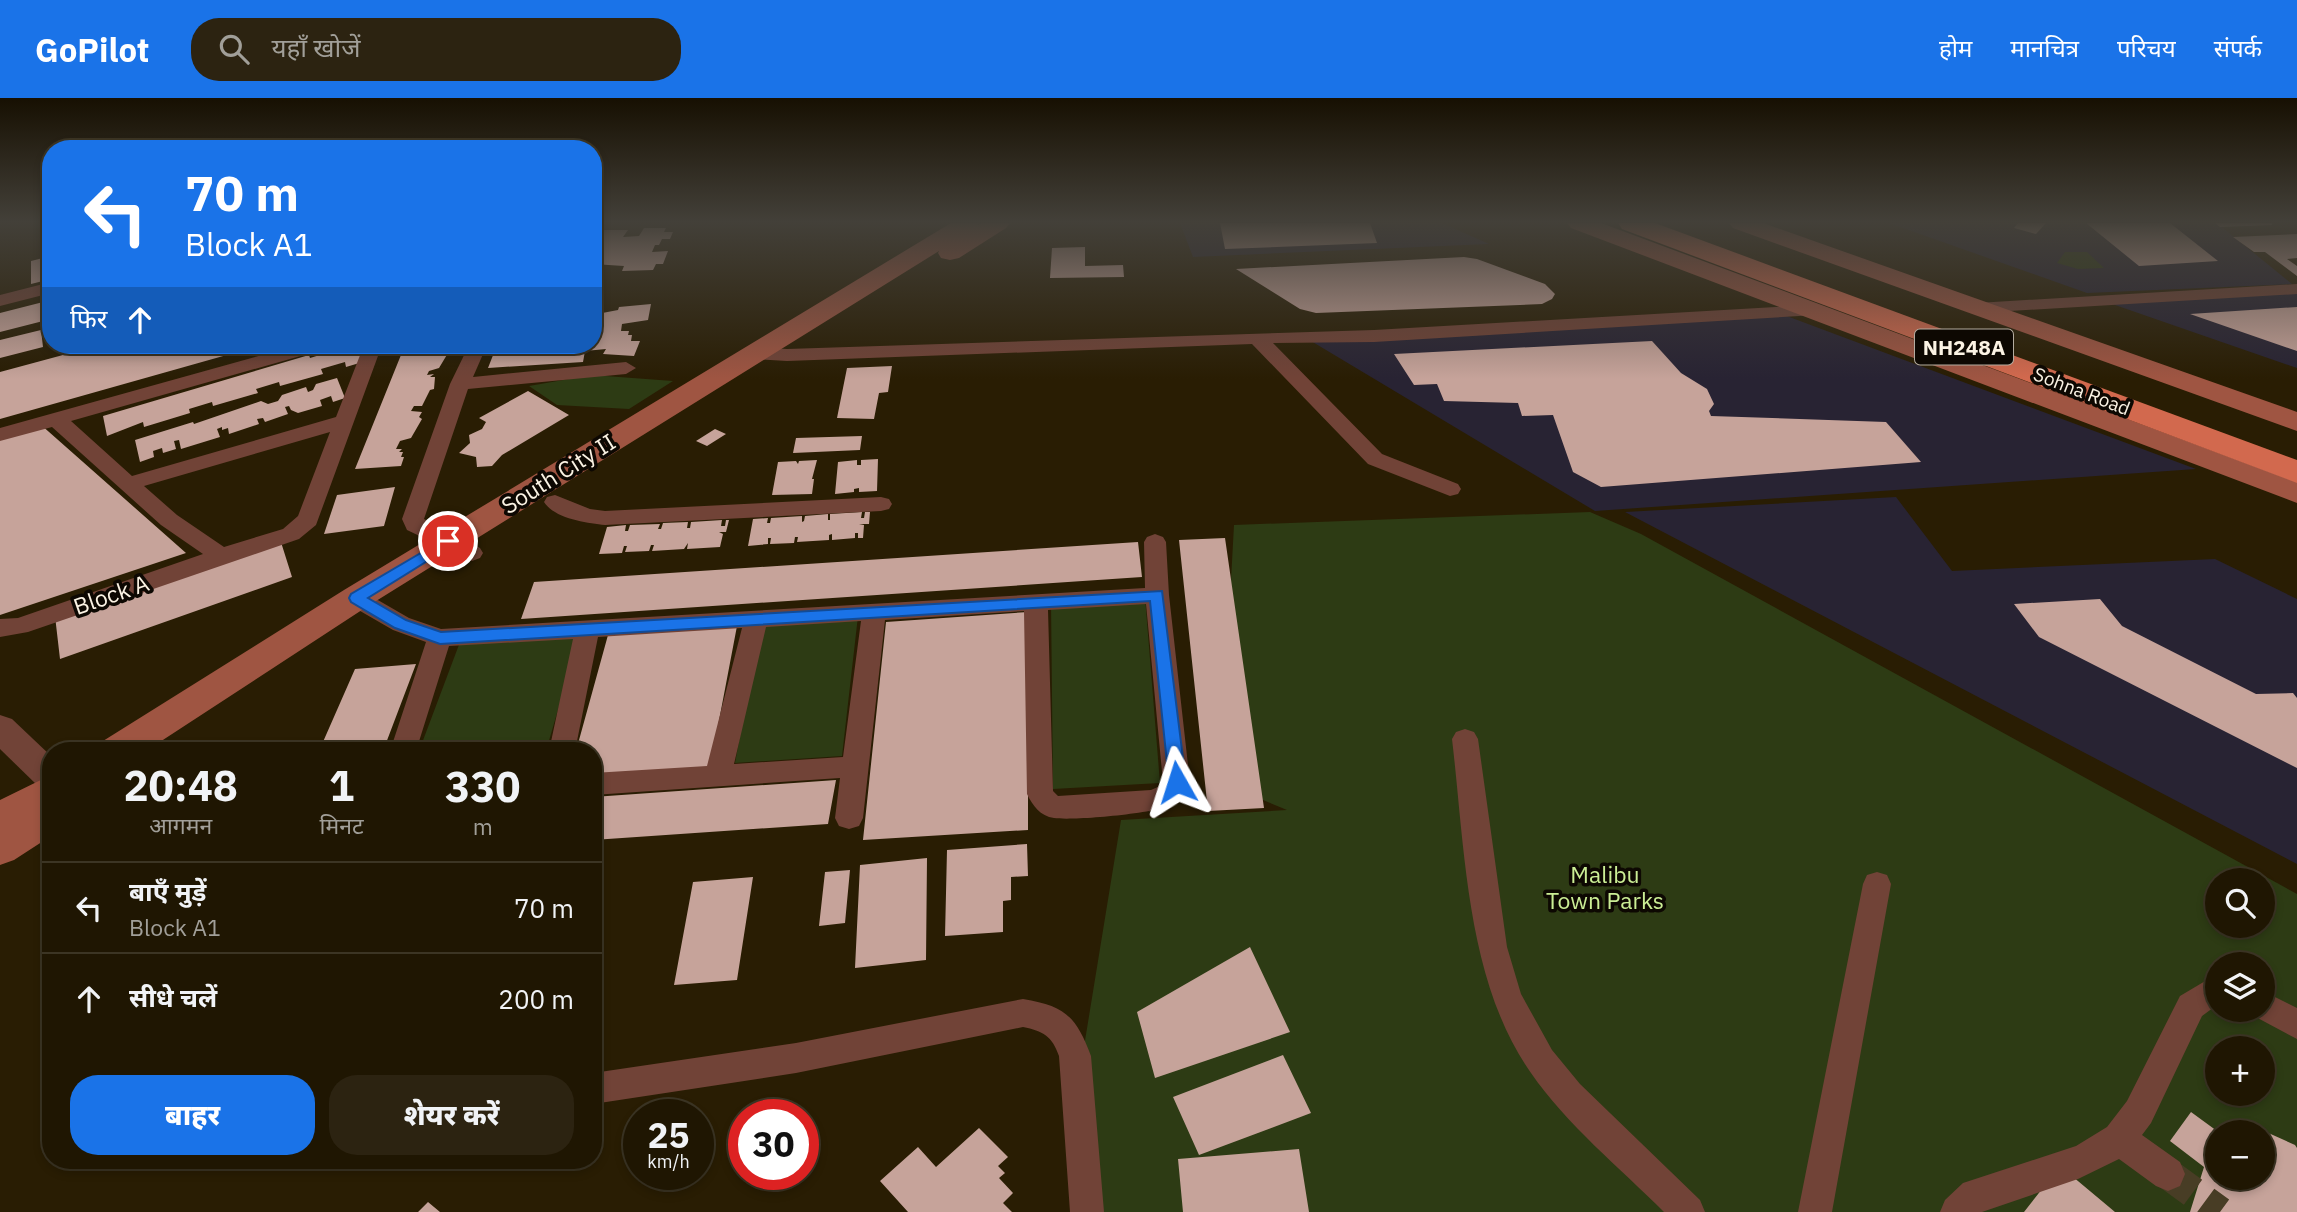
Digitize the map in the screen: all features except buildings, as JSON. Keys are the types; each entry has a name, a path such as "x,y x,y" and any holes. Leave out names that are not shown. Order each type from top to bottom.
{"highway":[{"name":"Sohna Road","path":"1770,275 2297,472"},
{"name":"Sohna Road","path":"1824,275 2297,447"}],"main road":[{"name":"South City II","path":"131,742 367,605 460,547 754,353 882,275"},
{"name":"South City II","path":"460,547 555,502 915,275"},
{"path":"1715,275 2297,493"},
{"path":"1885,275 2297,422"},
{"name":"South City II","path":"169,742 367,605"},
{"path":"0,848 20,813 42,797"}],"street":[{"path":"1977,308 2297,289"},
{"path":"0,301 42,290"},
{"path":"754,353 787,355 1374,336 1810,311"},
{"path":"1257,338 1375,460 1450,489"},
{"path":"0,435 257,354"},
{"name":"Block A","path":"0,628 20,626 291,534 303,527 309,520 370,354"},
{"path":"460,547 415,525 413,519 460,384 474,354"},
{"path":"460,384 626,368"},
{"path":"57,419 169,520 221,556"},
{"path":"128,484 346,421"},
{"path":"555,502 586,516 605,518 881,504"},
{"path":"1036,602 1040,794 1047,803 1055,807 1152,802 1170,793 1177,782 1157,595 1155,542"},
{"path":"367,605 401,624 440,638 1157,595"},
{"path":"849,818 874,612"},
{"path":"718,776 756,619"},
{"path":"564,742 587,629"},
{"path":"406,742 440,638"},
{"path":"0,729 42,769"},
{"path":"1465,739 1492,947 1507,998 1541,1061 1562,1086 1688,1212"},
{"path":"602,783 854,767"},
{"path":"1815,1212 1877,884"},
{"path":"1957,1212 1975,1195 2078,1162 2101,1152 2119,1139 2139,1112 2190,1006 2205,996"},
{"path":"2275,1012 2297,1025"},
{"path":"602,1088 796,1058 1023,1013 1047,1016 1062,1026 1075,1056 1087,1212"},
{"path":"2119,1139 2168,1174"}],"shaded area":[{"path":"2036,275 2281,275 2292,284 2087,293"},
{"path":"2297,289 2297,368 2092,297"},
{"path":"1784,315 2196,469 1595,511 1306,338"},
{"path":"1896,497 1952,571 2215,559 2297,599 2297,864 1625,512"}],"green space":[{"path":"592,375 673,381 629,409 557,405 529,386"},
{"name":"Malibu Town Parks","path":"1590,512 1641,534 2250,868 2205,868 2205,938 2275,938 2275,882 2297,894 2297,1212 1090,1212 1082,1059 1121,820 1287,810 1220,782 1234,525"},
{"path":"1145,597 1160,783 1053,789 1051,603"},
{"path":"858,616 842,756 735,763 761,622"},
{"path":"580,634 549,742 422,742 460,642"}],"tunnel":[{"path":"2168,1174 2220,1212"}],"route":[{"path":"448,541 356,598 401,624 440,638 1157,595 1177,782"}]}
